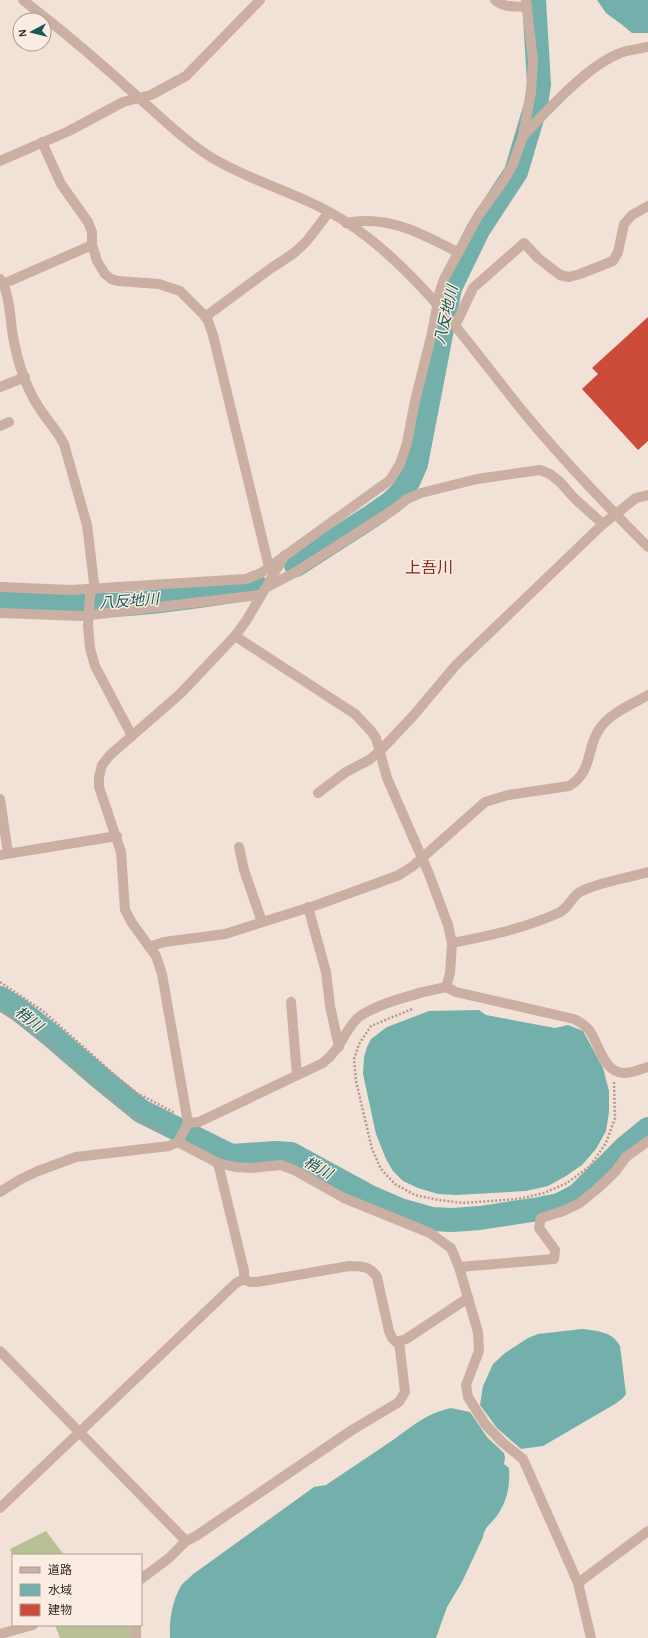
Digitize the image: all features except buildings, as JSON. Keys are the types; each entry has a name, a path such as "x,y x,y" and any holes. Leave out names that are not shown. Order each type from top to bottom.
{"street":[{"path":"23,0 77,43 173,128 214,159 258,180 308,201 329,212 389,255 409,273 438,304 559,454 648,547"},
{"path":"0,161 69,131 123,102 151,95 186,76 260,0"},
{"path":"0,587 70,590 246,579 261,573 390,480 407,443 415,401 444,279 457,252 478,216 504,180 513,164 523,136 531,92 533,61 527,3 507,6 499,4 495,0"},
{"path":"523,136 586,75 618,54 648,47"},
{"path":"42,142 61,184 88,222 92,232 92,245 97,261 105,274 111,279 118,281 159,284 172,287 184,294 206,317 213,335 269,567"},
{"path":"455,326 473,288 524,243 538,258 560,275 569,277 580,274 613,261 618,252 624,224 632,215 648,206"},
{"path":"206,317 294,253 306,242 329,212"},
{"path":"346,223 361,220 404,227 457,252"},
{"path":"92,245 2,282 6,290 16,353 32,395 39,407 59,433 64,444 87,525 94,582 90,596 90,615 88,626 92,656 95,666 132,736"},
{"path":"0,387 25,377"},
{"path":"0,613 90,615 263,591 296,572 393,510 407,499 477,479 529,471 540,470 550,474 603,524"},
{"path":"318,794 346,772 369,760 380,751 413,716 456,665 603,524 636,498 648,495"},
{"path":"0,1192 21,1179 38,1171 76,1158 169,1146 179,1140 188,1123 162,974 156,956 132,923 125,910 123,864 117,836 102,798 99,787 99,777 102,766 110,755 180,694 234,636 246,621 285,555"},
{"path":"234,636 355,714 372,731 376,738 387,778 423,858 448,925 452,943 451,967 446,987"},
{"path":"149,947 164,942 224,934 400,875 423,858 485,802 508,795 569,786 577,781 586,769 595,737 600,727 612,716 648,695"},
{"path":"0,799 4,854 117,836"},
{"path":"239,847 244,870 262,922"},
{"path":"452,943 518,929 558,914 568,907 578,893 583,890 648,872"},
{"path":"308,907 326,972 330,1006 339,1047"},
{"path":"188,1123 199,1122 323,1063 333,1055 354,1021 363,1014 405,998 446,987 456,992 574,1019 583,1023 596,1040 604,1060 617,1072 624,1073 648,1066"},
{"path":"291,1002 297,1075"},
{"path":"179,1140 218,1163 251,1168 281,1165 294,1170 344,1198 430,1233 451,1248 459,1267 478,1332 479,1351 466,1385 468,1397 485,1424 502,1442 523,1459 578,1583 591,1638"},
{"path":"459,1267 554,1259 555,1250 539,1228 541,1218 563,1211 580,1203 610,1176 626,1157 648,1141"},
{"path":"218,1163 244,1271 244,1279"},
{"path":"244,1279 250,1282 257,1282 349,1266 364,1266 373,1270 377,1277 389,1331 392,1338 396,1342 406,1339 468,1298"},
{"path":"0,1508 236,1283 244,1279"},
{"path":"142,1578 169,1558 186,1541 352,1430 399,1402 405,1392 398,1341"},
{"path":"0,1351 186,1541"},
{"path":"578,1583 648,1531"},
{"path":"0,1634 29,1626"},
{"path":"136,1626 136,1638"}],"path":[{"path":"0,982 43,1011 137,1093 177,1114 188,1123"},
{"path":"416,1007 395,1014 371,1026 359,1044 354,1059 356,1081 372,1149 381,1169 395,1184 415,1194 439,1200 463,1203 518,1199 544,1193 567,1183 590,1166 606,1143 615,1118 614,1070"},
{"path":"0,1010 41,1038 125,1110 179,1140"}],"green space":[{"path":"46,1531 63,1554 12,1555 10,1549"},
{"path":"55,1626 133,1626 133,1638 60,1638"}],"water":[{"path":"597,0 648,0 648,33 632,33 606,13"},
{"path":"479,1010 486,1015 555,1028 568,1025 583,1031 603,1068 609,1091 609,1112 606,1131 596,1149 582,1165 548,1186 526,1191 456,1195 438,1194 418,1188 403,1181 393,1171 386,1159 376,1134 363,1074 364,1057 371,1039 387,1027 429,1011"},
{"path":"582,1329 604,1333 613,1337 617,1341 620,1346 626,1394 615,1404 543,1446 521,1449 497,1428 480,1405 483,1386 493,1364 505,1353 528,1338 538,1334"},
{"path":"451,1408 470,1412 487,1437 504,1453 504,1464 509,1468 509,1480 508,1492 504,1503 496,1517 485,1530 462,1582 447,1607 436,1638 170,1638 170,1625 175,1598 182,1585 192,1575 314,1487 326,1485 426,1417"}],"waterway":[{"name":"八反地川","path":"296,565 392,502 401,493 416,464 450,288 478,230 516,172 536,105 539,84 534,0"},
{"name":"八反地川","path":"0,601 112,605 167,601 257,587"},
{"name":"梢川","path":"0,998 18,1009 53,1037 141,1111 231,1156 275,1153 291,1154 370,1197 400,1210 432,1219 452,1220 480,1218 559,1205 578,1195 625,1148 648,1129"}],"district":[{"name":"上吾川","path":"429,567"}]}
